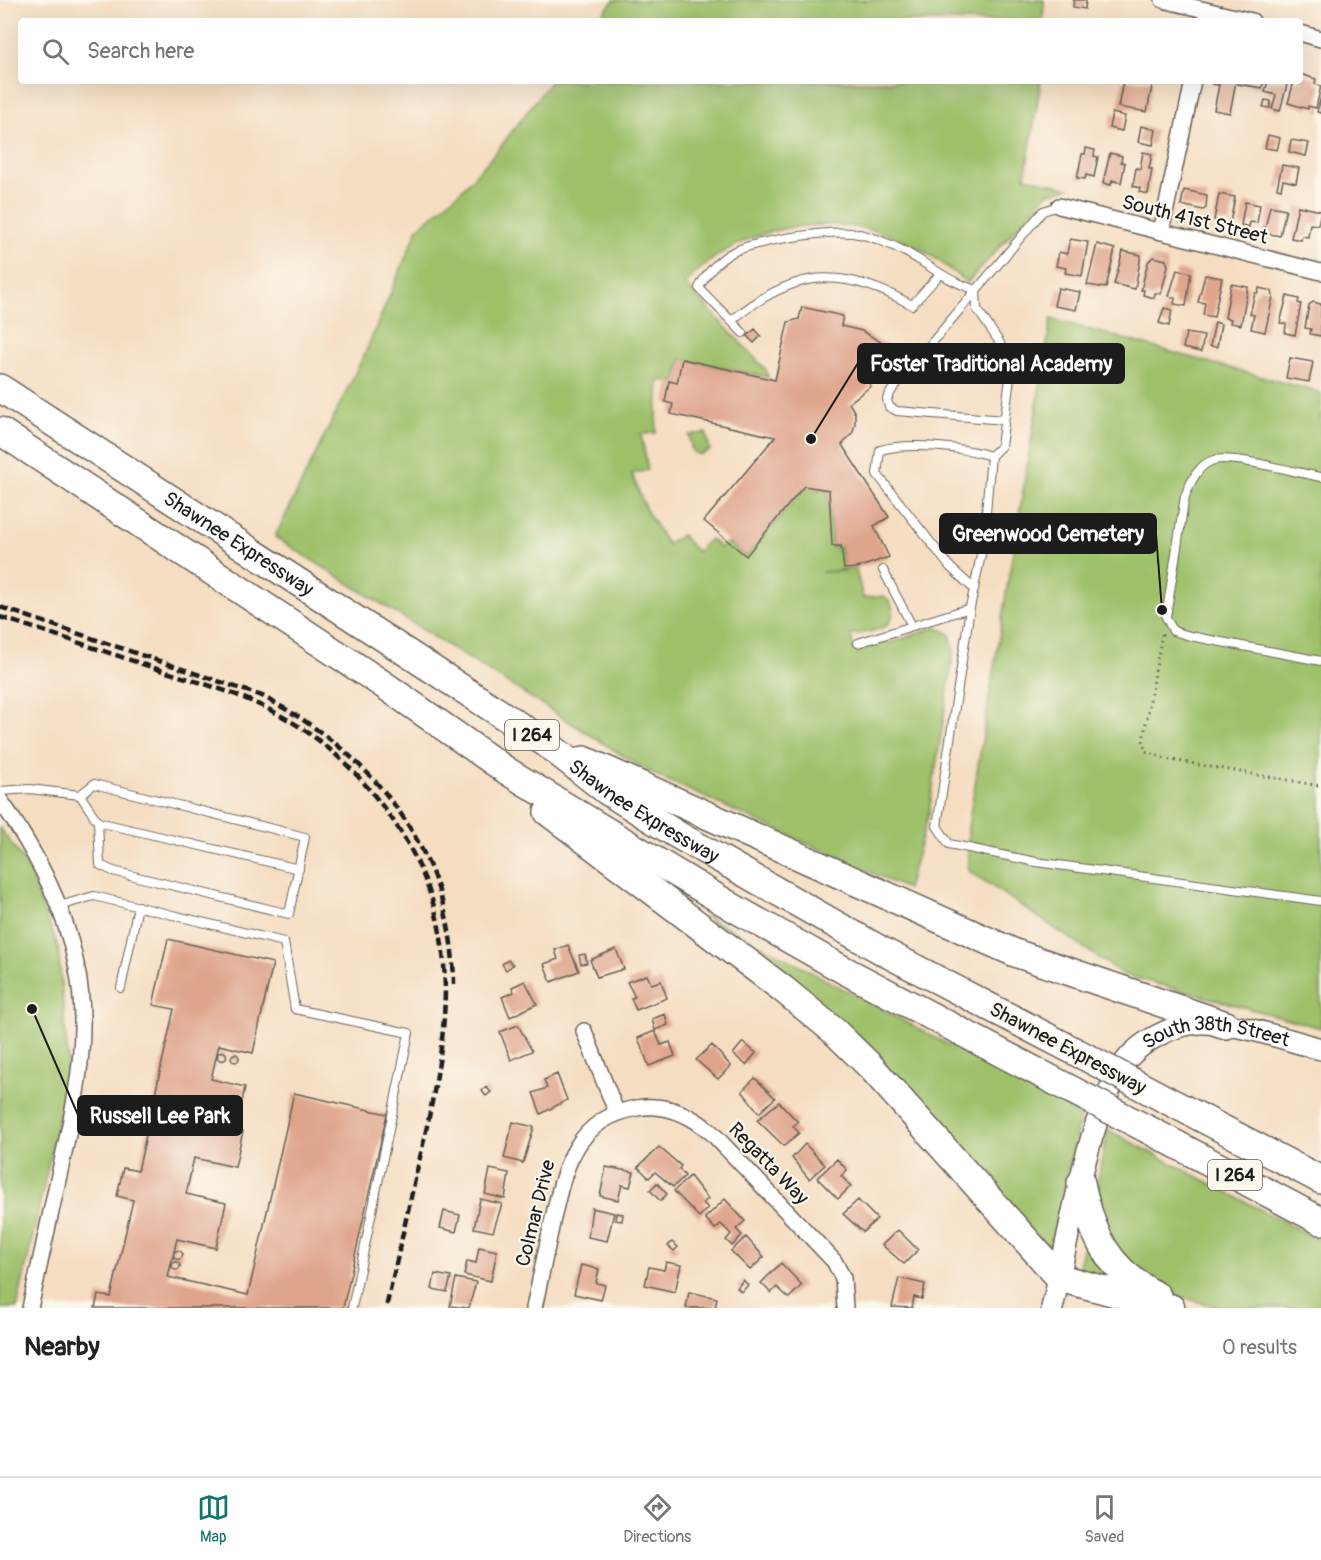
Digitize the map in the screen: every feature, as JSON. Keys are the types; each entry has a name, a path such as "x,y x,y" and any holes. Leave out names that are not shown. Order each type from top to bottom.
{"highway":[{"name":"Shawnee Expressway","path":"0,388 547,744 607,791 686,840 886,953 1321,1180"},
{"name":"Shawnee Expressway","path":"0,431 384,685 507,771 734,908 842,969 1321,1221"},
{"path":"547,744 1016,953 1226,1025"},
{"path":"507,771 538,805 774,982 834,1031 871,1067 1060,1278 1171,1308"},
{"path":"1081,1183 1092,1226 1109,1258 1127,1279 1156,1296 1187,1308"}],"main road":[{"name":"South 38th Street","path":"1053,1308 1093,1134 1110,1090 1125,1062 1141,1047 1172,1028 1199,1023 1226,1025 1321,1049"}],"street":[{"path":"1163,0 1240,18"},
{"path":"1303,34 1321,39"},
{"path":"1161,232 1192,84"},
{"name":"South 41st Street","path":"1059,206 1321,272"},
{"path":"0,800 28,838 59,906 76,963 82,1016 81,1067 30,1308"},
{"path":"584,1031 616,1112"},
{"name":"Regatta Way","path":"616,1112 642,1107 662,1107 689,1116 701,1123 834,1261 843,1278 845,1308"},
{"name":"Colmar Drive","path":"534,1308 566,1166 574,1149 588,1132 616,1112"}],"lane":[{"path":"1004,420 897,411 889,407 887,399 892,390 1043,211 1059,206"},
{"path":"743,333 699,288 704,276 733,252 766,243 817,234 852,232 905,251 954,283 976,291"},
{"path":"731,321 752,304 779,288 807,279 839,278 869,283 912,304 940,274"},
{"path":"976,291 977,309 1000,343 1010,378 1001,446 991,456 983,544 970,608 936,826 949,844 1036,862 1321,901"},
{"path":"974,589 950,567 877,474 880,450 895,446 977,451 991,456"},
{"path":"1321,477 1232,460 1214,460 1202,467 1192,479 1185,496 1166,617 1173,631 1190,636 1321,661"},
{"path":"883,570 912,626"},
{"path":"858,643 970,608"},
{"path":"0,791 30,789 80,795 94,784 305,837 289,914 113,871 100,865 98,822 80,795"},
{"path":"98,822 298,869"},
{"path":"59,906 94,896 284,942 295,1009 409,1033 352,1308"},
{"path":"121,988 138,906"}],"path":[{"path":"1166,617 1143,740 1145,751 1166,759 1321,786"}],"green space":[{"path":"614,0 1044,0 1043,18 599,18"},
{"path":"549,84 1040,84 1025,177 1069,188 1047,194 967,283 928,254 902,240 874,231 845,226 816,225 786,228 758,236 731,248 706,264 685,284 766,370 768,377 681,359 676,382 659,380 656,433 641,434 648,470 632,474 646,510 667,544 682,535 697,552 710,539 721,548 728,542 746,557 805,488 828,491 832,547 840,547 844,570 856,569 863,598 884,596 893,609 892,619 888,624 877,630 851,635 854,650 892,642 936,627 950,634 954,650 929,813 907,889 649,772 275,537 367,349 418,228 461,191 497,151"},
{"path":"1051,319 1321,393 1321,1028 1124,975 968,870 968,827"},
{"path":"706,433 710,450 699,455 692,451 689,435"},
{"path":"0,828 26,864 58,947 69,1071 17,1308 0,1308"},
{"path":"704,915 1081,1115 1049,1248"},
{"path":"1108,1130 1321,1241 1321,1308 1221,1308 1164,1292 1122,1265 1095,1192"},
{"path":"1087,1235 1121,1282 1078,1269"}],"building":[{"path":"1074,0 1086,0 1085,9 1073,7"},
{"path":"1303,75 1316,79 1315,84 1321,86 1316,108 1308,106 1308,109 1288,103 1293,84 1303,84"},
{"path":"1122,84 1152,84 1147,112 1118,107"},
{"path":"1212,84 1235,84 1230,113 1214,110 1219,85"},
{"path":"1238,84 1263,84 1262,88"},
{"path":"1267,84 1287,84 1280,111 1272,109 1276,95 1265,92"},
{"path":"1321,97 1321,113 1317,112"},
{"path":"1265,100 1271,101 1270,108 1263,107"},
{"path":"1112,113 1125,116 1122,131 1109,128"},
{"path":"1141,126 1156,130 1153,145 1138,142"},
{"path":"1268,135 1280,138 1277,150 1265,148"},
{"path":"1291,140 1309,143 1306,156 1289,152"},
{"path":"1086,148 1095,150 1094,156 1098,157 1094,177 1086,175 1085,179 1077,178 1082,154 1085,154"},
{"path":"1143,152 1152,154 1148,194 1139,192 1140,188 1133,186 1136,168 1140,169"},
{"path":"1110,153 1122,156 1121,162 1125,163 1121,183 1112,180 1111,185 1103,183"},
{"path":"1282,165 1299,168 1296,183 1283,180 1281,189 1277,188"},
{"path":"1184,190 1207,195 1206,208 1203,210 1181,205"},
{"path":"1219,194 1235,197 1230,223 1214,220"},
{"path":"1245,202 1260,205 1257,223 1250,222 1249,227 1241,225"},
{"path":"1270,206 1286,209 1280,236 1264,233"},
{"path":"1298,206 1321,211 1318,225 1310,224 1308,237 1302,236 1301,240 1291,238"},
{"path":"1070,239 1088,242 1082,276 1065,273 1066,268 1056,266 1059,252 1067,254"},
{"path":"1097,244 1115,249 1106,288 1087,285"},
{"path":"1123,251 1141,255 1135,289 1114,284"},
{"path":"1153,257 1166,260 1168,266 1161,294 1155,293 1154,298 1143,295 1144,290 1141,290 1148,262"},
{"path":"1177,270 1191,273 1186,306 1174,304 1175,298 1169,296"},
{"path":"1205,275 1222,278 1214,317 1203,315 1205,303 1198,302"},
{"path":"1231,284 1248,287 1241,325 1230,323 1231,319 1225,318"},
{"path":"1058,288 1080,292 1076,310 1054,306"},
{"path":"1259,288 1272,291 1273,297 1265,332 1251,329 1254,315 1250,314 1255,293 1258,293"},
{"path":"1287,296 1299,299 1298,303 1301,304 1295,335 1285,333 1286,324 1280,323"},
{"path":"1313,302 1321,304 1321,336 1310,334 1311,329 1305,328 1309,305"},
{"path":"802,307 843,316 841,326 862,331 886,345 875,358 883,365 866,380 871,386 849,403 855,413 855,423 853,432 842,445 889,517 874,526 889,557 857,568 844,569 841,546 832,546 829,490 804,486 746,556 704,521 775,437 671,414 673,404 665,402 669,381 677,383 682,359 775,380 788,322 799,319"},
{"path":"1164,308 1172,310 1169,326 1159,323"},
{"path":"1215,322 1221,324 1217,347 1210,346"},
{"path":"755,329 761,336 754,343 747,336"},
{"path":"1186,333 1204,336 1201,352 1183,348"},
{"path":"1290,358 1313,362 1309,382 1286,378"},
{"path":"168,939 273,963 253,1053 219,1045 211,1079 245,1087 238,1121 205,1113 203,1122 243,1131 235,1167 194,1158 186,1194 226,1203 216,1248 177,1239 168,1277 248,1295 294,1093 387,1114 343,1308 95,1308 98,1295 111,1297 133,1200 117,1196 123,1168 138,1171 174,1009 153,1005"},
{"path":"568,945 579,971 551,982 544,964 558,959 555,950"},
{"path":"616,949 624,969 597,977 590,960"},
{"path":"585,954 587,963 581,964 579,955"},
{"path":"508,960 513,965 506,970 502,964"},
{"path":"647,975 651,984 661,981 667,998 636,1010 631,998 635,997 627,982"},
{"path":"525,981 537,1004 510,1017 502,997 514,992 512,987"},
{"path":"665,1014 668,1025 655,1030 652,1019"},
{"path":"518,1025 532,1051 511,1060 500,1032"},
{"path":"655,1031 661,1045 670,1042 675,1056 649,1066 638,1038"},
{"path":"743,1042 756,1053 746,1065 733,1054"},
{"path":"712,1045 731,1066 718,1079 696,1060"},
{"path":"222,1051 227,1056 222,1061 217,1056"},
{"path":"235,1054 239,1058 235,1062 231,1058"},
{"path":"557,1074 567,1100 541,1114 533,1093 547,1088 544,1080"},
{"path":"755,1078 775,1098 759,1113 742,1091"},
{"path":"486,1087 491,1092 486,1096 482,1091"},
{"path":"779,1102 798,1122 793,1126 799,1133 784,1146 757,1120"},
{"path":"513,1122 534,1127 523,1163 504,1158"},
{"path":"805,1144 825,1165 809,1179 792,1158"},
{"path":"659,1147 681,1166 679,1169 685,1176 673,1187 655,1172 649,1178 638,1167"},
{"path":"837,1159 847,1170 841,1176 851,1186 838,1199 817,1178"},
{"path":"606,1167 634,1172 630,1187 622,1185 618,1200 600,1196"},
{"path":"490,1169 509,1173 505,1199 485,1194"},
{"path":"690,1176 708,1199 703,1203 708,1208 699,1217 674,1191"},
{"path":"657,1183 667,1194 660,1201 650,1190"},
{"path":"480,1199 502,1204 493,1232 474,1228"},
{"path":"725,1199 745,1221 736,1229 742,1235 732,1246 726,1240 731,1234 721,1224 715,1229 705,1218"},
{"path":"858,1200 877,1219 863,1232 843,1214"},
{"path":"592,1208 614,1213 607,1241 588,1237"},
{"path":"444,1211 460,1215 456,1232 440,1228"},
{"path":"616,1213 623,1214 622,1221 615,1220"},
{"path":"898,1230 918,1250 904,1264 882,1245"},
{"path":"746,1237 764,1257 750,1270 731,1251"},
{"path":"672,1242 678,1247 674,1251 668,1246"},
{"path":"479,1247 497,1251 491,1281 464,1275 467,1261 476,1263"},
{"path":"178,1251 182,1255 178,1259 174,1255"},
{"path":"176,1262 180,1266 176,1270 172,1266"},
{"path":"666,1262 681,1265 675,1292 645,1285 649,1267 664,1270"},
{"path":"781,1263 802,1285 789,1298 777,1287 771,1293 761,1283"},
{"path":"581,1265 599,1269 596,1283 605,1285 601,1300 574,1294"},
{"path":"435,1274 451,1277 447,1292 432,1289"},
{"path":"456,1278 476,1282 469,1308 450,1306"},
{"path":"899,1278 925,1284 922,1299 914,1297 912,1308 892,1307"},
{"path":"743,1280 748,1285 742,1292 737,1288"},
{"path":"689,1292 717,1298 715,1308 686,1308"}],"railway":[{"path":"0,607 262,696 303,720 340,747 372,778 400,813 422,850 439,892 450,936 454,984"},
{"path":"0,617 226,691 281,716 314,737 343,761 381,804 409,846 428,888 440,930 444,973 444,1016 431,1106 386,1308"}],"place":[{"name":"Foster Traditional Academy","path":"811,439"},
{"name":"Greenwood Cemetery","path":"1162,610"},
{"name":"Russell Lee Park","path":"32,1009"}]}
